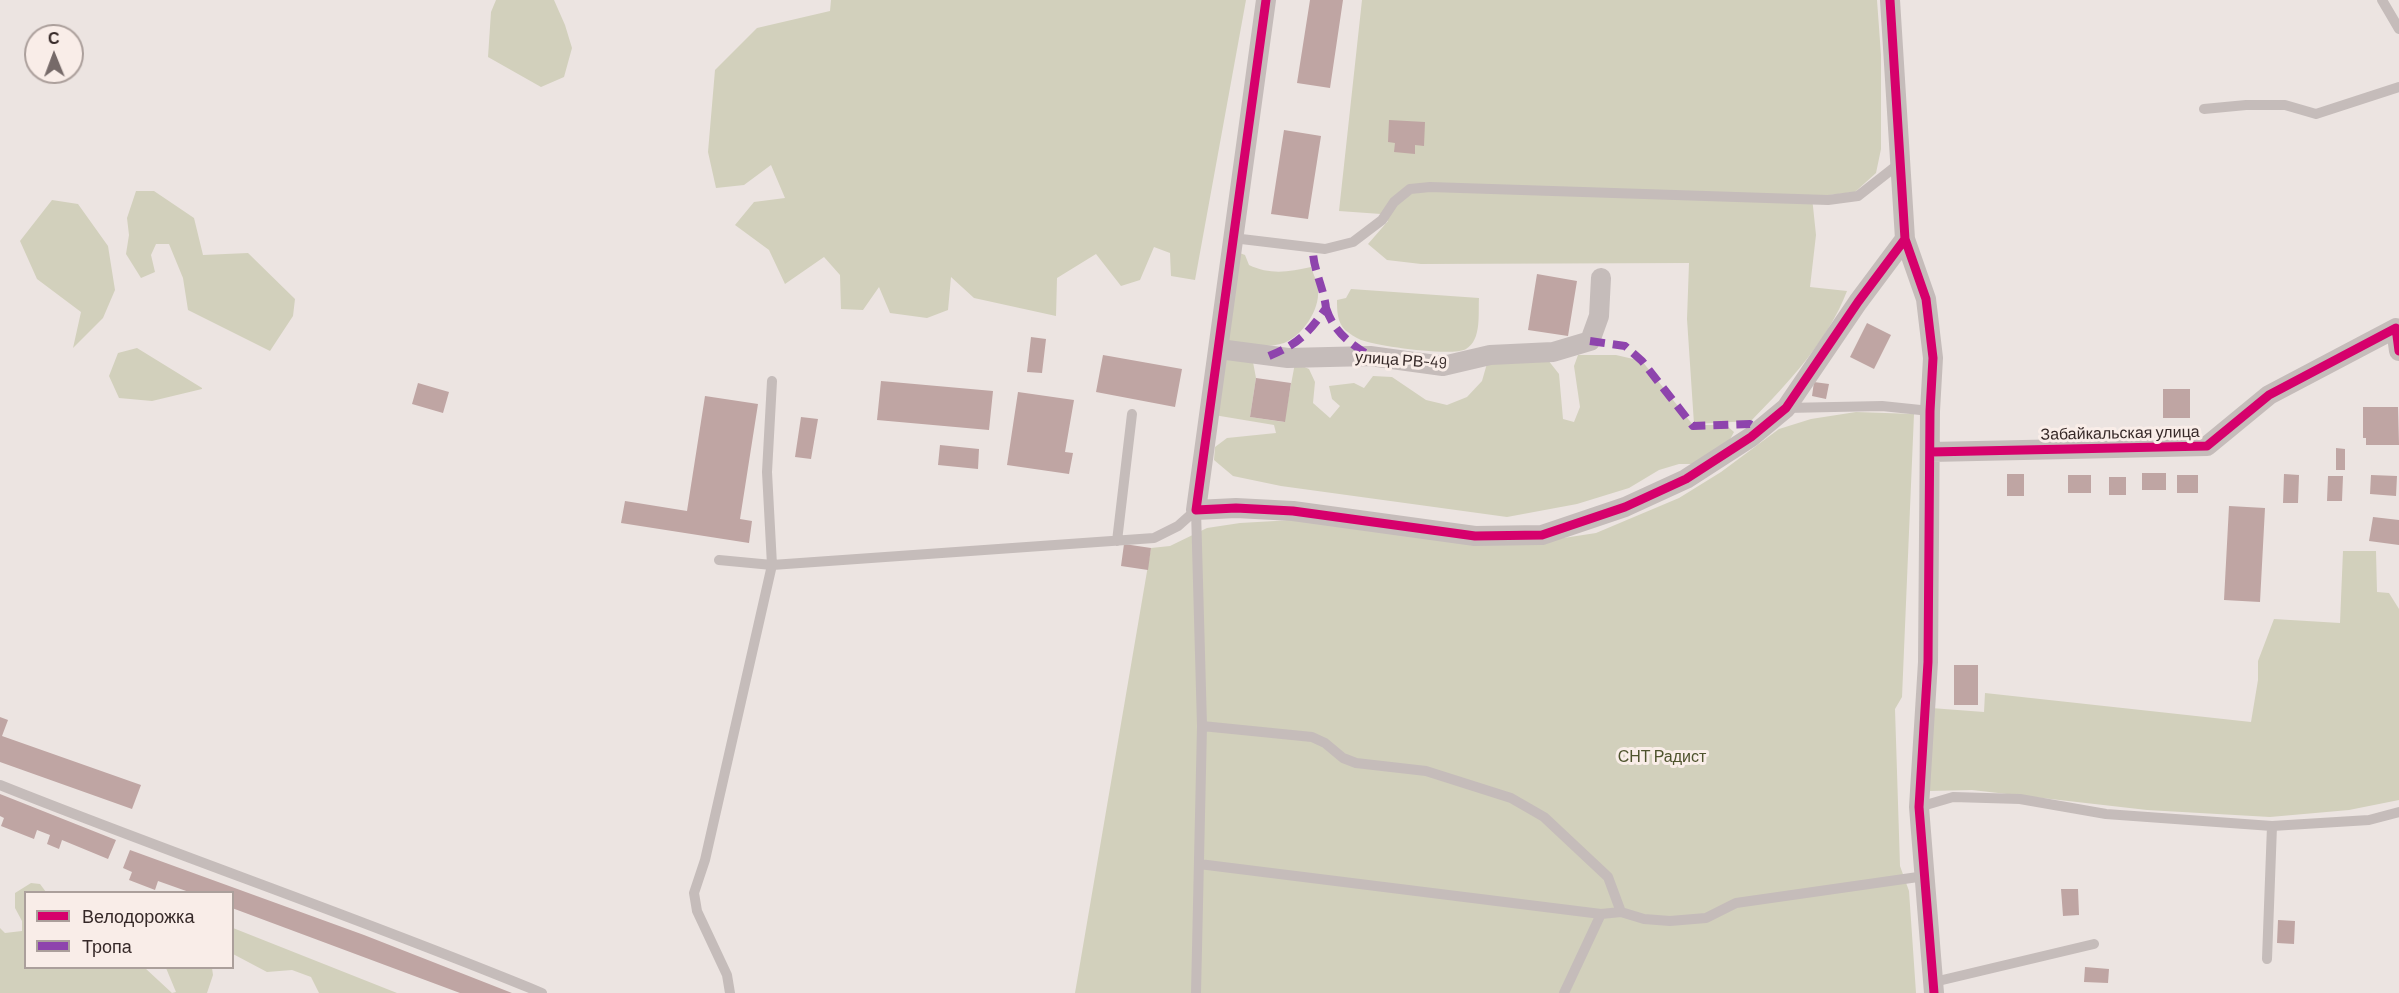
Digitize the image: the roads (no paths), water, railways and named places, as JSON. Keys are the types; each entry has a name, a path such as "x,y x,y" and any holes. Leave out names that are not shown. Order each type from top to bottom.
{"street":[{"path":"1266,0 1196,510 1236,508 1293,511 1475,536 1542,535 1625,507 1686,479 1751,437 1786,408 1858,302 1905,239"},
{"path":"1890,0 1905,239 1926,299 1933,358 1930,411 1928,662 1918,807 1934,988"},
{"name":"улица РВ-49","path":"1219,349 1288,358 1370,356 1443,366 1490,354 1553,352 1590,341 1599,316 1601,278"},
{"name":"Забайкальская улица","path":"1931,452 2207,446 2269,395 2397,324 2399,351"}],"lane":[{"path":"2382,0 2399,29"},
{"path":"2204,109 2246,105 2285,105 2316,114 2399,87"},
{"path":"1233,238 1325,249 1353,242 1382,220 1394,202 1410,189 1442,187 1828,200 1858,196 1900,164"},
{"path":"730,993 727,975 697,911 694,893 705,860 772,565 767,472 772,381"},
{"path":"1786,408 1882,406 1930,411"},
{"path":"1117,541 1132,414"},
{"path":"719,560 772,565 1154,538 1178,526 1196,510"},
{"path":"1196,510 1202,726 1196,993"},
{"path":"1202,726 1312,737 1325,743 1343,758 1356,763 1426,771 1458,779 1511,798 1544,817 1608,877 1621,912"},
{"path":"0,785 126,835 425,944 542,993"},
{"path":"1918,807 1953,797 2020,799 2106,813 2272,826 2369,820 2399,812"},
{"path":"2266,959 2272,826"},
{"path":"1199,864 1601,914 1621,912 1644,920 1661,921 1706,918 1736,903 1925,876"},
{"path":"1564,993 1601,914"},
{"path":"1934,988 2094,944"}],"park label":[{"name":"СНТ Радист","path":"1662,757"}]}
